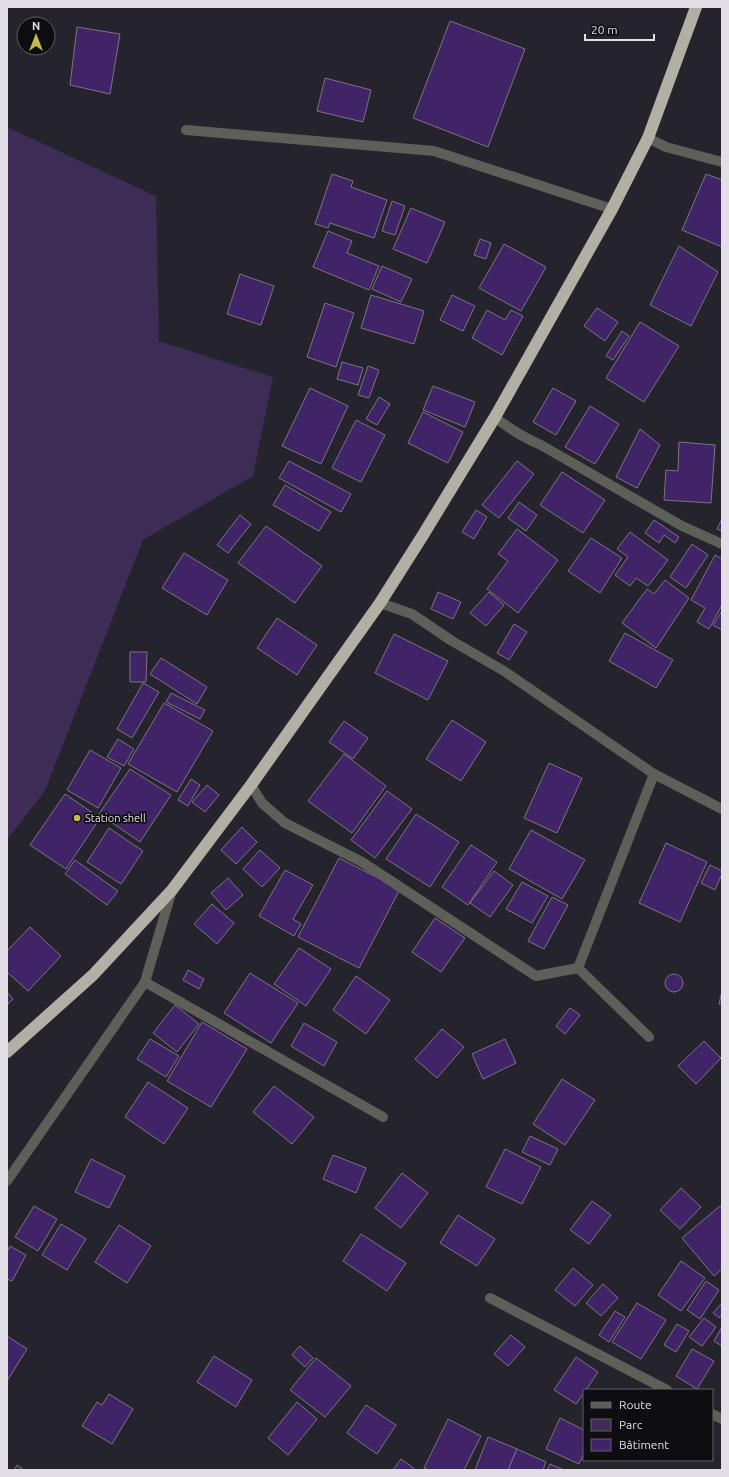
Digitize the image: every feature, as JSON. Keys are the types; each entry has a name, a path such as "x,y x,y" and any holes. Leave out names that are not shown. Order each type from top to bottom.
{"highway":[{"path":"7,1052 93,975 172,890 251,785 380,603 495,417 612,209 648,138 696,7"}],"street":[{"path":"186,130 434,151 612,209"},
{"path":"648,138 666,147 722,162"},
{"path":"495,417 531,441 547,448 682,526 722,544"},
{"path":"380,603 412,614 452,641 504,671 654,774 722,809"},
{"path":"578,968 654,774"},
{"path":"251,785 262,804 285,823 362,862 536,976 578,968"},
{"path":"7,1181 145,982 172,890"},
{"path":"578,968 649,1037"},
{"path":"145,982 383,1117"},
{"path":"490,1298 665,1389"},
{"path":"713,1414 722,1419"}],"green space":[{"path":"7,127 156,196 159,341 273,377 253,476 143,540 45,791 7,840"}],"building":[{"path":"450,21 525,49 488,147 413,118"},
{"path":"77,27 120,34 110,94 70,85"},
{"path":"325,78 371,90 363,122 317,111"},
{"path":"332,174 353,181 351,187 387,200 374,238 330,223 328,228 315,224"},
{"path":"706,174 722,180 722,247 682,230"},
{"path":"392,201 405,206 395,235 382,231"},
{"path":"411,208 445,222 427,263 393,249"},
{"path":"328,231 352,241 347,253 379,266 369,290 313,267"},
{"path":"480,239 491,243 486,259 474,255"},
{"path":"504,244 546,267 521,311 479,288"},
{"path":"679,246 718,272 691,326 650,305"},
{"path":"382,266 412,279 401,302 372,289"},
{"path":"240,274 274,286 261,325 227,314"},
{"path":"371,295 424,311 414,344 361,328"},
{"path":"452,295 475,306 463,331 440,320"},
{"path":"325,303 354,313 336,367 307,357"},
{"path":"597,308 618,322 605,341 584,326"},
{"path":"487,310 505,320 511,310 523,316 502,355 472,338"},
{"path":"640,322 679,346 644,402 606,378"},
{"path":"622,331 629,336 613,360 606,356"},
{"path":"342,362 363,368 358,385 337,379"},
{"path":"368,366 379,370 369,398 358,395"},
{"path":"433,386 475,402 465,427 423,410"},
{"path":"310,388 348,406 321,464 282,446"},
{"path":"553,388 576,401 556,435 533,422"},
{"path":"379,397 390,404 377,425 366,419"},
{"path":"590,406 619,424 595,464 565,447"},
{"path":"423,412 463,432 448,463 408,443"},
{"path":"356,420 385,435 361,482 332,468"},
{"path":"640,429 660,445 637,488 616,477"},
{"path":"679,442 715,445 711,503 664,500 666,470 678,471"},
{"path":"289,461 351,494 341,512 279,478"},
{"path":"517,461 534,474 499,518 482,505"},
{"path":"562,472 605,500 583,533 540,505"},
{"path":"285,485 331,512 319,531 273,505"},
{"path":"519,502 537,515 526,531 508,518"},
{"path":"476,510 487,517 474,539 462,532"},
{"path":"240,515 251,524 228,553 217,545"},
{"path":"722,519 722,531 717,529"},
{"path":"654,520 679,537 675,543 664,535 659,543 645,533"},
{"path":"266,526 322,566 295,603 238,563"},
{"path":"517,529 558,560 518,613 487,589 508,561 498,554"},
{"path":"630,532 668,560 648,586 636,578 630,586 615,575 628,557 617,549"},
{"path":"591,538 622,558 600,593 568,571"},
{"path":"692,544 708,555 686,588 670,577"},
{"path":"184,553 228,580 207,615 162,588"},
{"path":"715,555 722,559 722,605 709,629 697,622 705,608 691,600"},
{"path":"665,580 689,598 656,648 622,623 647,589 654,594"},
{"path":"438,592 461,602 453,619 431,609"},
{"path":"489,592 504,605 486,626 470,613"},
{"path":"722,611 722,630 713,625"},
{"path":"277,618 317,645 297,675 257,648"},
{"path":"514,624 527,632 509,660 497,653"},
{"path":"625,633 673,660 656,688 609,661"},
{"path":"394,634 448,661 428,700 375,673"},
{"path":"130,652 147,652 146,682 130,682"},
{"path":"161,658 207,687 197,704 150,674"},
{"path":"143,683 159,692 132,738 117,729"},
{"path":"171,693 205,710 200,719 166,702"},
{"path":"164,703 213,731 177,792 128,764"},
{"path":"452,720 486,742 461,781 426,759"},
{"path":"344,721 368,738 353,759 329,742"},
{"path":"118,739 134,749 124,766 107,757"},
{"path":"90,750 121,768 98,808 67,790"},
{"path":"344,754 386,786 352,833 308,801"},
{"path":"549,763 582,778 557,833 524,818"},
{"path":"130,769 171,795 140,842 99,814"},
{"path":"191,779 200,785 188,806 178,800"},
{"path":"207,785 219,795 205,812 192,802"},
{"path":"387,791 412,809 375,858 351,840"},
{"path":"65,794 100,818 66,869 30,845"},
{"path":"416,814 459,842 430,887 386,859"},
{"path":"242,827 257,842 236,864 221,850"},
{"path":"109,828 143,851 121,884 87,862"},
{"path":"531,830 585,860 562,899 509,869"},
{"path":"666,843 707,862 680,922 639,903"},
{"path":"471,845 497,862 468,905 442,887"},
{"path":"260,850 280,868 262,887 243,869"},
{"path":"339,858 400,889 359,968 298,937"},
{"path":"75,860 118,891 107,905 65,874"},
{"path":"710,865 722,871 715,890 701,883"},
{"path":"285,870 313,885 293,919 301,924 294,936 259,916"},
{"path":"494,871 513,885 490,917 470,903"},
{"path":"228,878 243,895 226,910 211,893"},
{"path":"522,882 548,896 532,923 506,909"},
{"path":"552,897 568,905 544,949 528,941"},
{"path":"212,904 234,923 217,944 194,924"},
{"path":"435,918 465,938 441,972 412,952"},
{"path":"30,927 61,956 28,991 7,972 7,951"},
{"path":"299,948 331,969 306,1006 274,984"},
{"path":"188,970 204,979 199,989 183,980"},
{"path":"250,973 298,1003 271,1043 224,1013"},
{"path":"674,974 680,977 683,983 680,989 674,992 668,989 665,983 668,977"},
{"path":"356,976 390,1000 366,1034 333,1010"},
{"path":"722,991 722,1004 719,1004"},
{"path":"7,992 13,999 7,1005"},
{"path":"175,1005 199,1024 177,1052 153,1033"},
{"path":"570,1008 580,1015 565,1034 556,1026"},
{"path":"202,1022 247,1049 211,1107 167,1081"},
{"path":"304,1023 337,1042 324,1066 291,1046"},
{"path":"442,1029 464,1047 437,1078 415,1059"},
{"path":"150,1039 179,1056 166,1077 137,1059"},
{"path":"505,1039 516,1063 483,1079 472,1054"},
{"path":"704,1041 721,1058 696,1084 678,1066"},
{"path":"562,1079 595,1100 565,1145 533,1124"},
{"path":"148,1082 188,1108 164,1144 125,1117"},
{"path":"274,1086 314,1117 292,1144 253,1112"},
{"path":"530,1136 558,1149 550,1165 522,1152"},
{"path":"505,1149 541,1167 522,1204 486,1187"},
{"path":"333,1155 366,1168 356,1193 323,1179"},
{"path":"91,1159 125,1176 109,1208 75,1192"},
{"path":"402,1173 428,1193 401,1228 375,1208"},
{"path":"681,1188 701,1207 680,1229 660,1210"},
{"path":"592,1201 611,1215 589,1244 570,1230"},
{"path":"34,1206 57,1219 38,1251 15,1237"},
{"path":"720,1206 722,1208 722,1269 714,1276 682,1238"},
{"path":"458,1215 495,1239 477,1266 440,1243"},
{"path":"61,1224 86,1239 67,1270 42,1255"},
{"path":"119,1225 151,1246 127,1283 95,1262"},
{"path":"361,1234 406,1263 387,1291 343,1261"},
{"path":"10,1246 26,1255 12,1281 7,1279 7,1252"},
{"path":"681,1261 705,1278 681,1311 658,1295"},
{"path":"573,1268 593,1285 575,1306 555,1290"},
{"path":"706,1281 719,1290 700,1319 687,1310"},
{"path":"603,1284 618,1298 601,1316 586,1303"},
{"path":"637,1303 666,1320 641,1359 612,1342"},
{"path":"722,1303 722,1314 719,1318 713,1313"},
{"path":"615,1311 625,1317 609,1342 599,1335"},
{"path":"704,1318 716,1327 702,1346 689,1337"},
{"path":"677,1324 689,1331 676,1352 664,1345"},
{"path":"722,1327 722,1346 714,1341"},
{"path":"511,1335 525,1347 508,1366 494,1354"},
{"path":"7,1336 27,1349 7,1381"},
{"path":"300,1346 313,1358 305,1367 292,1355"},
{"path":"692,1349 714,1361 697,1389 676,1376"},
{"path":"214,1356 252,1380 236,1407 197,1382"},
{"path":"576,1357 598,1372 587,1389 583,1389 583,1394 576,1404 554,1390"},
{"path":"316,1358 351,1386 325,1417 290,1390"},
{"path":"109,1394 133,1409 112,1444 82,1426 97,1402 102,1405"},
{"path":"297,1402 317,1419 288,1455 268,1438"},
{"path":"366,1405 396,1425 377,1454 347,1433"},
{"path":"560,1418 583,1430 583,1455 579,1464 546,1449"},
{"path":"448,1419 481,1436 464,1470 429,1470 424,1468"},
{"path":"488,1437 517,1449 508,1470 475,1470"},
{"path":"517,1449 546,1462 543,1470 508,1470"},
{"path":"401,1459 416,1470 393,1470"},
{"path":"550,1464 564,1470 547,1470"},
{"path":"17,1465 24,1470 14,1470"}],"place":[{"name":"Station shell","path":"77,818"}]}
